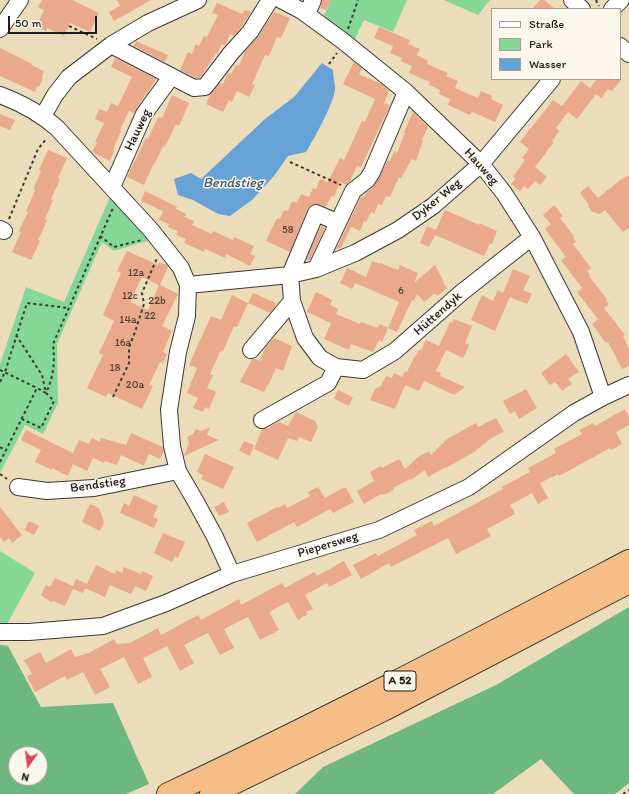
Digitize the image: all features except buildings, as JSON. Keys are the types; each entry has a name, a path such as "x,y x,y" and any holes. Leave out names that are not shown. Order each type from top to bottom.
{"highway":[{"name":"A 52","path":"168,794 376,694 629,561"},
{"name":"A 52","path":"210,794 385,709 629,582"}],"street":[{"path":"0,29 20,0"},
{"path":"43,116 55,95 69,77 110,45 148,23 198,0"},
{"path":"110,45 194,88 205,87 231,53 250,32 270,0"},
{"name":"Hauweg","path":"281,0 310,7 343,41 406,92 481,164 504,193 532,237 581,332 604,397"},
{"path":"572,0 581,8"},
{"path":"613,8 621,0"},
{"name":"Hauweg","path":"115,190 144,114 171,77"},
{"name":"Dyker Weg","path":"188,285 290,274 316,269 355,253 398,230 433,206 481,164 551,80"},
{"path":"316,269 353,191 367,180 406,92"},
{"path":"0,95 14,100 43,116 57,128 151,230 181,268 188,285 187,316 178,352 169,410 172,446 178,471 215,537 232,574"},
{"path":"290,274 316,213 337,222"},
{"name":"Hüttendyk","path":"290,274 292,301 305,338 320,358 336,367 363,370 395,351 461,293 532,237"},
{"path":"251,350 292,301"},
{"path":"262,420 328,383 336,367"},
{"name":"Piepersweg","path":"0,632 29,632 103,626 166,603 232,574 379,530 469,487 574,413 629,385"},
{"name":"Bendstieg","path":"18,487 47,491 94,488 178,471"}],"path":[{"path":"343,41 358,0"},
{"path":"70,26 110,45"},
{"path":"2,230 38,149 57,128"},
{"path":"290,162 353,191"},
{"path":"46,393 52,379 54,356 53,344 100,236 115,190"},
{"path":"100,236 114,247 143,240 151,230"},
{"path":"113,398 129,363 129,347 144,304 142,293 163,244"},
{"path":"0,382 5,372 27,303 68,308"},
{"path":"16,335 42,375 46,393"},
{"path":"0,370 46,393 54,401 41,428 22,419"},
{"path":"0,462 37,388"},
{"path":"0,447 6,451"},
{"path":"623,794 629,790"}],"green space":[{"path":"331,0 407,0 393,32 364,20 355,39 324,16"},
{"path":"444,0 490,0 478,15"},
{"path":"110,197 150,240 114,251 102,242 57,344 58,403 43,434 25,425 0,473 0,364 26,287 64,302"},
{"path":"0,551 35,573 6,626 0,626"},
{"path":"629,607 629,783 615,794 574,794 541,759 493,794 295,794 323,767 496,685"},
{"path":"0,645 8,646 41,707 113,703 149,784 126,794 0,794"}],"water":[{"name":"Bendstieg","path":"322,63 333,70 335,89 334,95 327,112 306,152 288,156 274,176 252,200 230,216 218,214 193,200 178,195 174,179 191,173 201,179 265,119 294,97"}]}
